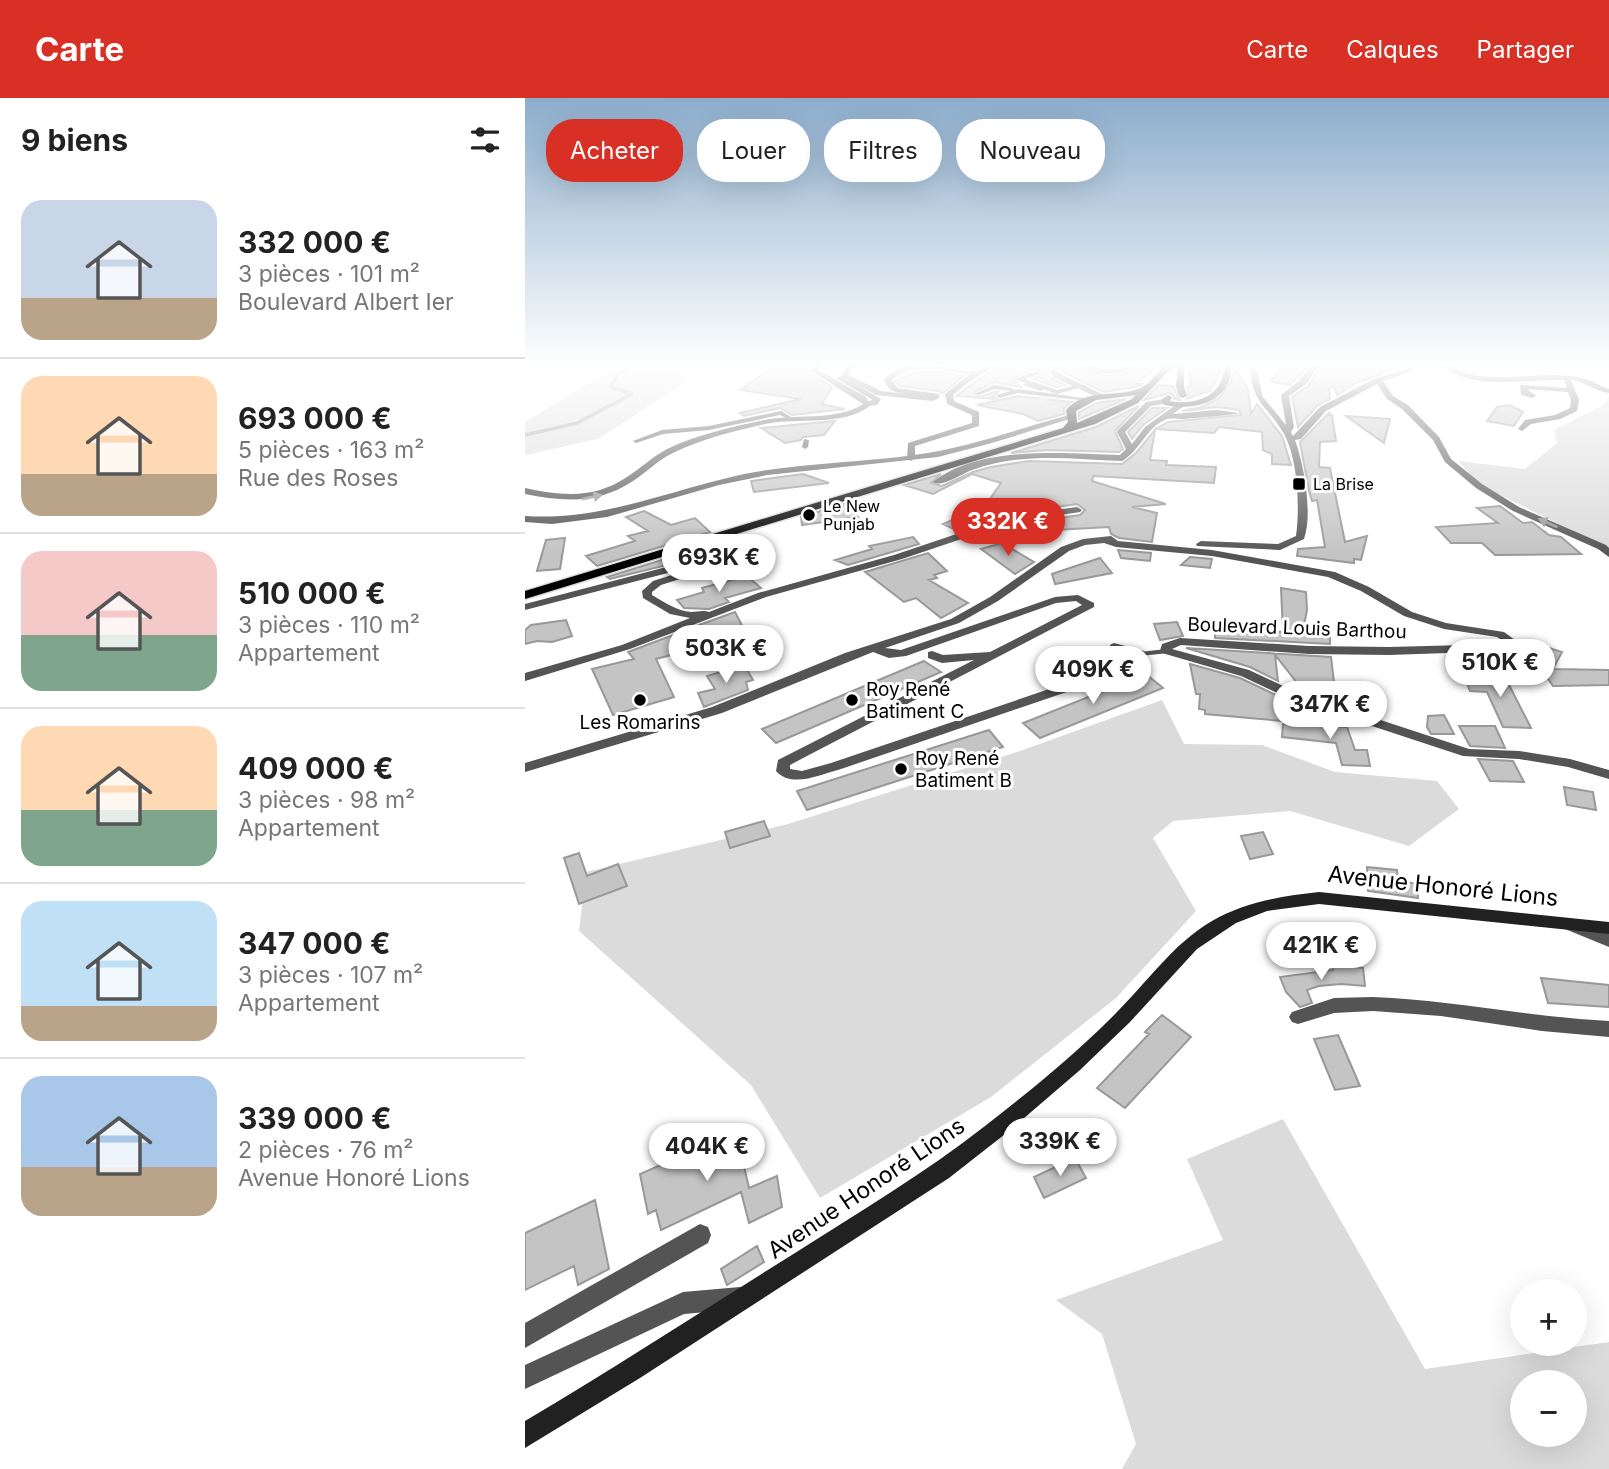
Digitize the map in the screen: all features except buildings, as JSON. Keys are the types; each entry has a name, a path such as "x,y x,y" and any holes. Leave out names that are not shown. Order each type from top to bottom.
{"main road":[{"path":"525,595 1053,428"},
{"name":"Avenue Honoré Lions","path":"525,1435 745,1298 979,1143 1084,1057 1188,946 1217,925 1248,910 1280,901 1319,898 1609,928"}],"street":[{"path":"525,491 571,499 599,496 674,449 749,428"},
{"path":"911,458 911,445 964,428"},
{"path":"525,519 551,521 586,518 723,481 778,470 951,452 1049,428"},
{"path":"1125,428 1121,432 1131,450"},
{"path":"937,482 955,472 997,459 1078,455 1122,458 1149,428"},
{"path":"1283,428 1289,435 1297,437 1305,428"},
{"path":"525,768 717,710 801,674 955,621 993,599 1065,550 1083,542 1103,539 1271,548 1290,544 1301,537 1302,531 1299,484 1290,428"},
{"path":"1425,428 1436,439 1448,460 1479,486 1516,509 1602,547 1609,554"},
{"path":"525,607 725,558 723,562 651,586 647,591 647,596 683,614 697,616 898,557 1010,519 1077,510"},
{"name":"Boulevard Louis Barthou","path":"1103,539 1115,544 1212,554 1331,574 1408,614 1444,626 1500,634 1510,640 1506,646 1309,650 1180,640 1166,646 1166,651 1245,673 1294,696 1468,753 1532,757 1570,763 1609,775"},
{"path":"525,677 570,666 762,595"},
{"path":"874,648 882,653 902,653 1055,600 1078,598 1090,605 783,763 783,771 790,775 802,775 836,766 1123,669 1142,659 1140,654 1114,646"},
{"path":"932,655 942,659 993,654"},
{"path":"1566,923 1609,941"},
{"path":"1298,1017 1337,1005 1417,1006 1486,1014 1566,1028 1609,1030"},
{"path":"525,1336 700,1235"},
{"path":"525,1377 683,1303 745,1298"}],"lane":[{"path":"636,441 662,432 709,428"},
{"path":"1140,654 1166,651"}],"shaded area":[{"path":"525,428 615,428 598,439 525,455"},
{"path":"1609,428 1609,549 1480,485 1458,461 1525,469 1557,443 1554,430"},
{"path":"1162,700 1184,744 1262,745 1335,772 1437,781 1459,809 1409,846 1290,811 1173,821 1153,838 1196,911 1116,998 991,1097 820,1198 751,1085 579,931 586,872 788,824 1020,751"},
{"path":"1283,1119 1425,1369 1514,1356 1587,1356 1587,1345 1609,1342 1609,1469 1122,1469 1136,1444 1102,1334 1056,1300 1223,1240 1187,1159"}],"waterway":[{"path":"525,435 555,428"}],"place":[{"name":"La Brise","path":"1299,484"},
{"name":"Le New Punjab","path":"809,515"},
{"name":"Les Romarins","path":"640,700"},
{"name":"Roy René Batiment C","path":"852,700"},
{"name":"Roy René Batiment B","path":"901,769"}]}
